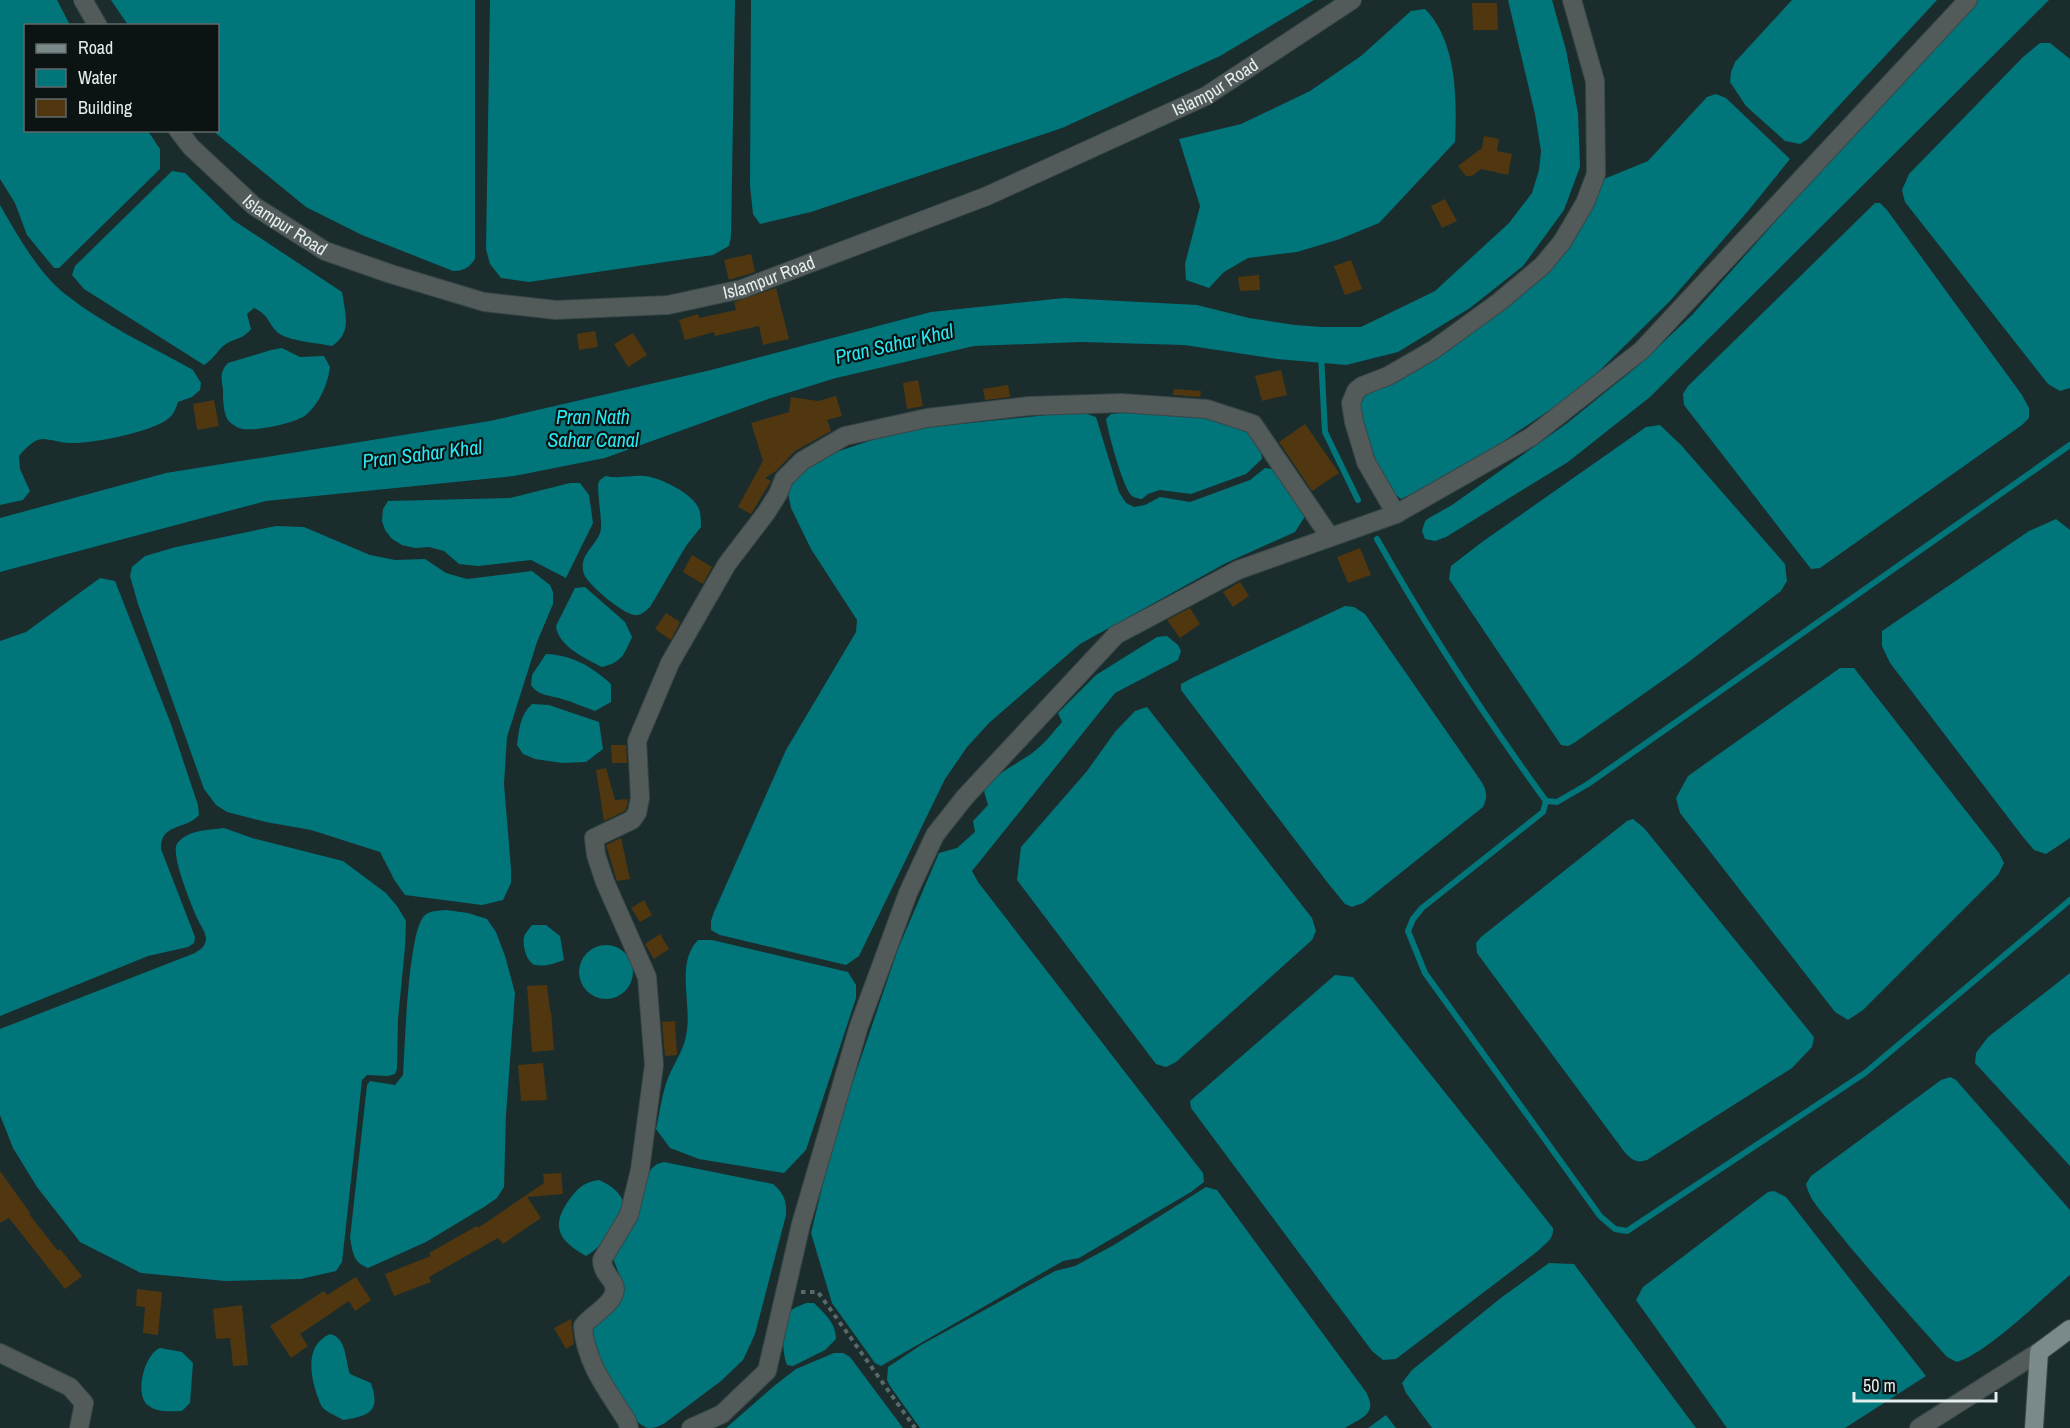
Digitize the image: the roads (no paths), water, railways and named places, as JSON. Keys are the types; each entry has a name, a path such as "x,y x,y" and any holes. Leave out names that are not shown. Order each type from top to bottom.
{"main road":[{"path":"2034,1428 2039,1352 2070,1329"}],"street":[{"path":"83,0 97,24"},
{"name":"Islampur Road","path":"179,132 191,147 254,206 325,251 336,255 484,302 556,310 668,305 742,289 997,192 1206,96 1352,0"},
{"path":"1396,514 1366,462 1351,403 1356,391 1362,386 1389,376 1433,351 1499,302 1542,266 1562,242 1585,203 1596,174 1594,81 1572,0"},
{"path":"691,1428 722,1414 767,1371 801,1224 859,1026 908,893 935,835 964,797 1116,635 1238,570 1396,514 1531,437 1641,350 1968,0"},
{"path":"628,1428 627,1421 593,1365 586,1348 584,1326 590,1317 610,1303 614,1294 615,1286 603,1270 602,1260 629,1215 640,1170 654,1065 647,977 605,882 596,855 594,838 632,820 637,813 640,798 637,741 670,663 727,564 766,513 784,478 802,461 845,436 927,418 1029,406 1121,403 1208,410 1253,424 1330,537"},
{"path":"1919,1428 2039,1352"},
{"path":"0,1353 70,1387 84,1403 79,1428"}],"water":[{"path":"0,0 57,0 69,24 24,24 24,132 149,132 160,149 160,169 59,268 54,268 27,235 15,203 0,179"},
{"path":"111,0 475,0 475,259 466,268 453,271 362,235 306,207 214,132 219,132 219,24 127,24"},
{"path":"490,0 735,0 729,246 713,255 529,282 501,278 490,264 486,249"},
{"path":"751,0 1314,0 1220,56 1062,128 811,212 760,224 753,214 750,186"},
{"name":"Pran Nath Sahar Canal","path":"1508,0 1552,0 1566,50 1578,113 1580,167 1564,210 1523,266 1470,308 1398,352 1346,365 1277,359 1184,345 1081,342 974,346 836,378 768,399 605,458 514,476 266,501 0,572 0,518 166,473 490,421 711,370 931,312 1064,298 1197,305 1249,318 1295,325 1361,327 1435,291 1509,223 1532,193 1539,170 1541,151 1535,114"},
{"path":"1792,0 1937,0 1808,139 1800,144 1785,141 1746,106 1730,82 1735,62"},
{"path":"1976,0 2049,0 1650,397 1568,462 1446,537 1435,541 1425,539 1422,531 1425,521 1452,505 1566,424 1639,365 1692,315 1939,38"},
{"path":"1425,9 1436,22 1443,37 1453,71 1456,108 1455,142 1379,223 1340,239 1297,252 1248,258 1224,272 1209,288 1186,280 1185,264 1200,206 1179,139 1241,124 1310,91 1361,56 1411,11"},
{"path":"2040,43 2050,43 2070,59 2070,388 2060,391 2048,384 1905,202 1902,190 1909,174 2023,57"},
{"path":"1716,94 1726,98 1790,159 1670,301 1582,388 1463,469 1401,499 1391,491 1367,448 1358,398 1539,279 1577,236 1604,179 1648,161 1707,97"},
{"path":"172,171 185,173 233,220 342,292 346,322 339,341 332,346 288,338 277,332 265,316 254,308 247,314 251,329 248,333 223,346 204,365 84,289 72,275 75,266"},
{"path":"1875,203 1880,203 1887,210 2022,395 2029,408 2029,418 1820,568 1811,569 1684,405 1683,394 1688,386"},
{"path":"0,205 37,264 65,294 111,325 193,370 201,383 200,390 192,397 178,402 174,413 169,418 150,428 92,441 70,443 42,439 32,443 19,456 20,469 30,491 23,500 0,505"},
{"path":"282,348 300,357 324,356 330,367 319,399 306,415 293,421 253,429 235,426 226,417 224,409 222,372 228,363"},
{"path":"1084,413 1096,417 1119,492 1126,503 1134,507 1145,505 1160,497 1190,502 1250,480 1265,468 1273,469 1304,509 1304,518 1295,532 1226,563 1080,644 989,723 967,747 945,779 859,956 846,965 720,935 711,930 714,912 786,750 856,632 857,620 811,549 791,508 788,493 797,474 821,457 902,430"},
{"path":"1111,414 1181,414 1226,421 1245,429 1257,442 1262,459 1246,474 1191,494 1160,490 1142,499 1137,498 1132,496 1124,483 1107,426 1106,419"},
{"path":"1660,425 1681,445 1785,564 1787,581 1781,591 1686,664 1574,743 1568,746 1561,745 1449,579 1451,566 1646,427"},
{"path":"606,476 644,476 658,479 690,497 700,511 701,527 686,546 650,607 639,615 629,613 614,604 592,585 584,574 586,555 600,534 598,484"},
{"path":"570,483 580,483 589,495 593,523 566,578 531,560 478,566 459,564 444,551 429,547 415,548 402,545 392,539 382,521 383,509 388,501 510,498"},
{"path":"2056,519 2070,530 2070,838 2046,854 2034,850 2023,837 1890,663 1882,646 1882,631 2029,531"},
{"path":"276,526 304,527 370,555 395,560 425,559 446,573 467,579 532,571 550,585 553,592 553,604 537,642 507,737 504,784 511,883 503,900 482,905 405,895 380,852 311,830 227,812 216,805 204,789 138,604 130,576 132,567 145,556 176,547"},
{"path":"100,578 115,581 171,724 198,805 199,815 194,820 169,831 162,841 161,849 195,937 194,943 188,947 148,956 0,1016 0,641 26,632"},
{"path":"585,587 625,622 632,637 622,657 602,667 567,646 556,626 575,588"},
{"path":"1345,606 1354,607 1365,614 1481,781 1486,794 1483,807 1363,903 1352,907 1345,904 1327,882 1181,690 1181,684 1192,678"},
{"path":"1167,636 1178,645 1181,651 1178,660 1115,693 972,871 978,882 1203,1173 1204,1182 1079,1258 1063,1261 881,1366 875,1363 832,1303 811,1233 835,1134 898,949 939,853 957,848 975,832 973,821 988,805 984,791 989,784 1043,744 1062,722 1058,713 1096,675 1157,637"},
{"path":"546,654 573,659 597,672 611,684 611,702 595,711 545,695 534,689 531,685 532,675"},
{"path":"1840,668 1854,668 1999,853 2004,863 1998,875 1863,1010 1848,1020 1835,1012 1680,813 1676,798 1688,776"},
{"path":"532,704 549,705 599,722 603,749 586,762 562,763 535,759 523,754 517,745 519,728 525,713"},
{"path":"1147,707 1312,918 1316,931 1312,940 1176,1062 1166,1067 1156,1064 1017,880 1021,847 1087,771 1115,732 1135,711"},
{"path":"1633,819 1644,828 1814,1037 1812,1047 1792,1068 1647,1160 1640,1161 1631,1158 1623,1150 1477,953 1476,943 1627,821"},
{"path":"224,828 252,838 343,861 386,893 406,921 398,1019 397,1069 395,1074 367,1075 362,1080 342,1262 336,1271 301,1279 225,1281 141,1273 80,1242 37,1187 13,1148 0,1115 0,1029 195,953 204,946 205,935 183,882 177,859 177,844 181,839 198,831"},
{"path":"446,910 487,919 496,932 515,993 506,1115 504,1187 497,1198 426,1242 368,1268 357,1260 350,1238 367,1085 370,1081 395,1085 403,1075 408,991 414,944 424,916 434,911"},
{"path":"532,925 546,925 560,936 564,960 543,965 536,965 530,961 526,954 524,937"},
{"path":"698,940 712,940 848,972 856,985 856,998 806,1150 784,1173 699,1159 670,1148 656,1129 666,1084 686,1037 688,1019 686,971 691,949"},
{"path":"606,945 616,947 625,953 631,962 633,972 631,982 625,991 616,997 606,999 596,997 587,991 581,982 579,972 581,962 587,953 596,947"},
{"path":"2070,973 2070,1166 1975,1063 1976,1053 1988,1037"},
{"path":"1335,975 1353,977 1553,1228 1551,1238 1538,1251 1396,1359 1383,1360 1372,1351 1191,1108 1190,1101"},
{"path":"1950,1077 1956,1080 2070,1210 2070,1275 1999,1336 1957,1362 1947,1357 1861,1259 1817,1206 1806,1184 1811,1176 1941,1080"},
{"path":"664,1162 773,1184 784,1198 786,1215 755,1334 743,1360 721,1381 665,1423 648,1428 634,1419 614,1390 601,1365 590,1329 622,1294 624,1287 614,1261 614,1252 629,1229 651,1169"},
{"path":"599,1180 617,1192 624,1207 619,1221 604,1241 586,1256 562,1237 559,1222 565,1206 575,1193 587,1183"},
{"path":"1206,1187 1217,1190 1366,1392 1370,1405 1363,1418 1345,1428 920,1428 890,1386 887,1380 888,1367 921,1345 1055,1271 1075,1266 1114,1245"},
{"path":"1774,1191 1786,1197 1926,1376 1845,1428 1727,1428 1636,1300 1643,1287 1768,1192"},
{"path":"1549,1263 1574,1264 1696,1428 1432,1428 1406,1393 1402,1383 1412,1370 1502,1297"},
{"path":"806,1303 814,1303 826,1315 832,1323 836,1339 825,1350 793,1366 787,1365 783,1339 786,1318 792,1309"},
{"path":"330,1334 340,1340 350,1374 371,1383 374,1393 373,1406 371,1411 360,1417 343,1420 325,1410 320,1404 311,1369 313,1353 316,1345"},
{"path":"160,1348 182,1352 193,1363 190,1403 182,1411 156,1410 144,1401 141,1385 143,1375 150,1358"},
{"path":"834,1353 843,1353 850,1357 903,1428 726,1428 796,1369"},
{"path":"1386,1415 1396,1428 1368,1428"}],"waterway":[{"path":"1321,355 1325,432 1358,500"},
{"path":"1546,801 1557,802 1588,784 2070,445"},
{"path":"1377,539 1416,607 1458,673 1546,801 1543,812 1422,908 1413,919 1408,931 1425,973 1600,1216 1615,1229 1627,1231 1865,1073 2070,900"}],"water label":[{"name":"Pran Sahar Khal","path":"894,344"},
{"name":"Pran Sahar Khal","path":"422,454"}]}
